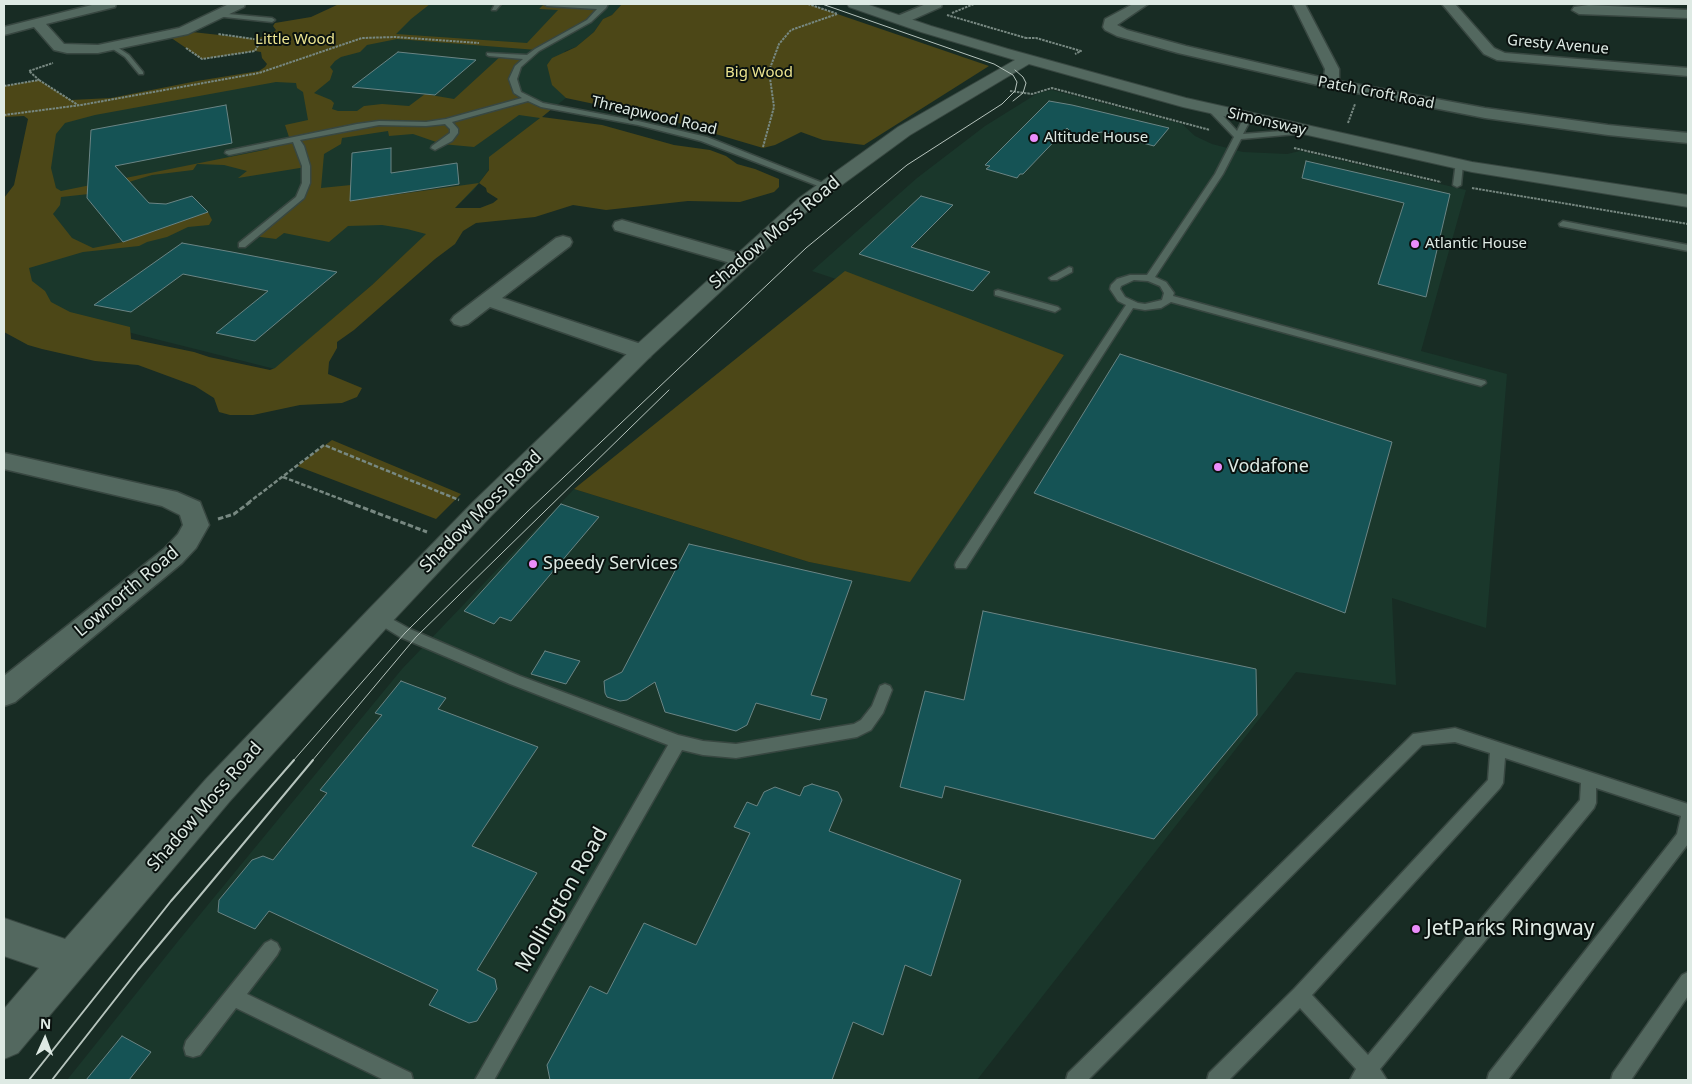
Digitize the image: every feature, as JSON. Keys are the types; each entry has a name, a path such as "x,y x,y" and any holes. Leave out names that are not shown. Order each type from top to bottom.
{"street":[{"path":"4,31 110,4"},
{"path":"37,22 60,47 98,49 183,30 239,4"},
{"name":"Simonsway","path":"854,4 900,20 1025,46 1124,88 1212,109 1459,164 1688,201"},
{"path":"900,20 936,4"},
{"name":"Patch Croft Road","path":"1142,4 1110,22 1110,27 1122,33 1183,50 1331,84 1484,113 1608,130 1688,138"},
{"path":"1299,4 1332,69 1331,84"},
{"name":"Gresty Avenue","path":"1448,4 1489,51 1502,57 1688,72"},
{"path":"1678,4 1688,13"},
{"path":"1579,10 1688,13"},
{"name":"Shadow Moss Road","path":"4,1039 218,790 451,541 642,352 806,202 1025,46"},
{"path":"622,226 741,260"},
{"path":"461,320 563,242"},
{"path":"488,300 642,352"},
{"path":"4,461 168,498 191,509 196,525"},
{"name":"Lownorth Road","path":"4,693 173,556 188,541 196,525"},
{"path":"4,937 72,961"}],"lane":[{"path":"547,4 604,5"},
{"path":"527,99 518,93 514,86 513,79 518,66 528,57 590,21 604,5"},
{"path":"217,15 272,20"},
{"path":"112,46 127,56 141,73"},
{"path":"489,54 528,57"},
{"path":"230,153 379,123 426,124 447,121 527,99"},
{"name":"Threapwood Road","path":"527,99 551,108 638,123 704,139 828,187"},
{"path":"1212,109 1238,137"},
{"path":"1150,278 1219,174 1248,117"},
{"path":"435,148 449,139 454,133 454,128 447,121"},
{"path":"1238,137 1308,131"},
{"path":"242,245 300,198 306,183 306,166 300,146 295,139"},
{"path":"1457,185 1459,164"},
{"path":"1563,224 1688,248"},
{"path":"1054,278 1069,270"},
{"path":"1126,278 1150,278 1167,288 1169,298 1161,305 1154,307 1131,304 1117,294 1116,285 1126,278"},
{"path":"998,293 1054,309"},
{"path":"1169,298 1481,383"},
{"path":"961,565 1131,304"},
{"path":"379,617 405,633 515,680 678,742 702,748 736,751 857,730 866,725 872,718 878,709 885,690"},
{"path":"1074,1080 1418,739 1455,735 1688,812"},
{"name":"Mollington Road","path":"484,1080 678,742"},
{"path":"1216,1080 1300,995 1494,783 1498,749"},
{"path":"1300,995 1369,1077 1588,803 1590,779"},
{"path":"1496,1080 1684,838 1688,818"},
{"path":"194,1048 271,949"},
{"path":"1620,1080 1688,981"},
{"path":"233,997 404,1080"}],"path":[{"path":"974,4 947,15 1025,46 1036,38 1080,51 1074,55"},
{"path":"763,148 774,107 769,71 779,44 791,30 838,14"},
{"path":"167,35 202,59 255,50 261,40 183,30"},
{"path":"4,115 78,105 259,73 362,38 395,37 486,44"},
{"path":"60,47 55,62 29,71 39,80 78,105"},
{"path":"4,86 39,80"},
{"path":"1015,91 1032,94 1052,88 1218,132"},
{"path":"1347,126 1356,102"},
{"path":"196,525 234,514 324,445 482,509"},
{"path":"283,477 451,541"}],"shaded area":[{"path":"372,4 622,4 612,15 603,19 594,32 576,47 565,51 552,84 566,98 509,142 474,190 372,285 275,369 16,304 28,119 267,73"},
{"path":"1052,90 1182,124 1195,136 1212,144 1243,152 1287,154 1300,151 1466,190 1421,351 1507,374 1486,628 1392,598 1396,685 1296,672 977,1080 67,1080 179,940 402,669 574,489 809,562 910,581 1064,355 812,271 917,178 985,126 1038,93"}],"green space":[{"name":"Little Wood","path":"339,4 430,4 396,34 527,43 558,10 539,9 544,4 605,4 596,16 537,50 397,39 367,45 360,52 341,57 335,61 330,67 333,71 330,80 314,93 331,100 334,103 332,109 338,111 357,111 364,106 382,104 409,106 425,94 454,99 502,55 528,57 514,72 518,93 553,108 542,117 602,125 674,145 710,150 726,156 737,164 779,179 779,187 774,192 740,202 688,201 606,210 573,205 535,217 476,223 463,231 455,244 435,259 354,330 337,342 337,348 329,362 328,374 362,388 357,397 342,403 300,405 253,415 230,415 219,412 214,398 195,386 138,365 95,361 42,349 28,345 4,332 4,198 14,185 28,119 24,116 4,117 4,86 39,80 71,100 111,98 259,71 267,64 262,58 261,52 255,51 202,59 167,35 183,31 256,39 274,32 276,30 273,26 275,23 311,17","holes":["276,82 296,83 297,88 303,92 308,120 285,125 290,140 266,145 269,149 61,191 56,188 51,168 56,134 65,123 95,115","519,115 540,118 489,157 489,170 479,183 350,201 351,185 321,188 324,154 341,144 342,138 388,131 389,136 413,134 442,144 474,147","197,164 224,165 247,171 238,178 306,167 300,198 253,236 276,239 284,233 329,242 348,226 382,225 426,234 372,285 275,368 270,370 131,339 130,327 70,312 51,302 45,291 32,281 29,268 83,252 139,246 167,237 188,227 209,225 212,220 208,212 123,242 93,248 72,238 53,214 60,205 61,197 89,194 152,175 193,170","479,183 486,188 487,192 498,199 493,203 480,208 455,208"]},
{"name":"Big Wood","path":"622,4 808,4 989,66 864,145 823,140 801,132 775,145 763,148 665,119 566,98 552,85 547,65 552,58 576,47 594,32 603,19 612,15"},
{"path":"845,271 1064,355 910,582 809,562 574,489"},
{"path":"332,440 461,494 436,519 297,466"}],"building":[{"path":"398,52 476,60 435,95 352,87"},
{"name":"Altitude House","path":"1049,101 1169,128 1154,146 1102,132 1075,136 1067,128 1017,178 986,169 990,166 985,165"},
{"path":"226,105 232,143 115,166 149,203 166,204 192,196 208,212 123,242 87,198 91,130"},
{"path":"391,148 391,173 457,163 459,184 350,201 352,153"},
{"name":"Atlantic House","path":"1306,161 1450,194 1426,297 1378,284 1404,203 1302,178"},
{"path":"921,196 953,205 911,247 990,272 973,291 859,254"},
{"path":"182,243 337,272 255,341 216,333 268,291 183,274 131,312 94,305"},
{"name":"Vodafone","path":"1120,354 1392,442 1345,613 1034,493"},
{"name":"Speedy Services","path":"561,504 599,517 511,621 500,617 494,624 464,611"},
{"path":"689,544 852,581 811,695 827,699 820,720 756,703 747,725 736,731 665,712 655,682 627,700 620,701 607,697 604,681 622,672"},
{"path":"983,611 1256,669 1257,715 1154,839 945,786 942,798 900,787 925,691 964,700"},
{"path":"545,651 580,661 566,684 531,674"},
{"path":"401,681 446,698 438,709 538,747 472,846 537,873 477,970 495,979 497,989 477,1021 469,1023 429,1005 438,990 269,911 255,929 218,912 219,900 252,860 263,856 273,860 327,793 320,790 382,715 375,713"},
{"path":"812,784 838,792 842,800 829,831 961,880 931,976 905,965 883,1035 853,1022 832,1080 550,1080 547,1065 590,986 607,994 644,923 696,945 750,833 734,827 747,802 757,806 764,792 775,787 800,796 804,787"},
{"path":"122,1036 151,1052 129,1080 86,1080"}],"tram line":[{"path":"293,761 405,633 527,512 806,248 907,165 1002,104 1015,91 1017,82 1013,75 994,64 822,4"},
{"path":"1013,101 1023,93 1026,83 1023,77 1015,70"},
{"path":"312,761 416,637 669,390"},
{"path":"29,1080 171,901 294,760"},
{"path":"52,1080 138,970 313,760"}],"place":[{"name":"Altitude House","path":"1034,138"},
{"name":"Atlantic House","path":"1415,244"},
{"name":"Vodafone","path":"1218,467"},
{"name":"Speedy Services","path":"533,564"},
{"name":"JetParks Ringway","path":"1416,929"}]}
